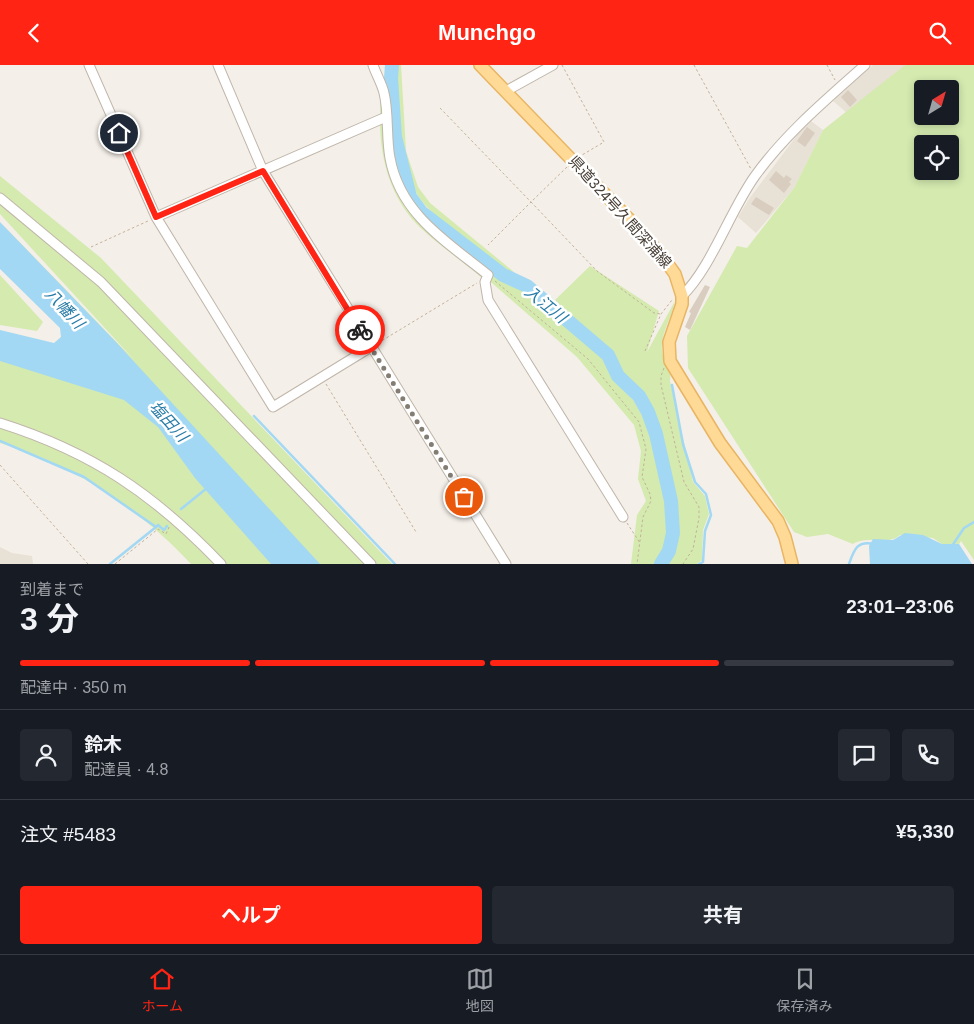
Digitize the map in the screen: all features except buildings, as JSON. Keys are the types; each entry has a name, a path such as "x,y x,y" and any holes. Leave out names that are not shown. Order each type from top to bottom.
{"main road":[{"name":"県道324号久間深浦線","path":"480,65 662,256 682,292"},
{"path":"682,292 680,310 669,342 670,361 720,443 778,521 785,537 792,564"}],"street":[{"path":"89,65 156,217 273,407 371,347"},
{"path":"218,65 263,171 506,564"},
{"path":"373,65 385,94 390,159 397,184 409,207 428,226 488,275 485,281 488,300 623,517"},
{"path":"506,91 553,65"},
{"path":"682,292 696,279 755,176 806,116 865,65"},
{"path":"156,217 386,117"},
{"path":"0,198 102,282 371,564"},
{"path":"0,423 39,435 94,461 134,486 173,516 221,564"}],"path":[{"path":"488,245 573,161 604,142 562,65"},
{"path":"694,65 755,176"},
{"path":"827,65 840,87"},
{"path":"440,108 597,271 654,313 661,314"},
{"path":"91,247 156,217"},
{"path":"488,275 588,359 639,422 646,449 642,477 650,494 651,501 643,517 638,564"},
{"path":"371,347 477,283"},
{"path":"645,351 661,314 682,292"},
{"path":"670,361 665,366 661,376 661,385 684,483 698,507 699,518 692,549 683,564"},
{"path":"322,377 416,532"},
{"path":"0,465 88,564"},
{"path":"114,564 158,529 166,534 173,516"},
{"path":"623,517 641,543"}],"shaded area":[{"path":"873,65 905,65 847,113 833,101"},
{"path":"811,121 823,130 794,188 756,233 738,217 749,199 798,134"},
{"path":"0,547 12,553 32,556 33,564 0,564"}],"green space":[{"path":"396,65 401,65 406,151 418,187 430,203 514,272 504,270 457,233 432,212 417,194 406,166 399,131"},
{"path":"905,65 974,65 974,560 961,541 959,544 942,544 933,538 900,535 890,540 865,540 853,544 828,534 807,537 794,532 688,368 687,336 737,246 747,248 794,188 823,130"},
{"path":"381,94 393,155 408,197 420,213 508,285 527,290 586,339 610,363 613,378 634,401 646,422 655,448 668,508 666,545 655,564 631,564 637,515 646,501 638,479 641,451 634,425 577,357 492,283 481,277 428,235 413,220 395,192 384,161 380,128"},
{"path":"0,176 101,258 392,564 310,564 0,222 137,363 0,214"},
{"path":"590,266 659,311 647,352 675,301 664,332 662,351 670,373 670,381 693,482 705,496 709,514 703,530 702,560 697,564 665,564 673,548 678,513 651,405 629,383 614,357 555,300"},
{"path":"0,275 43,322 37,331 0,325"},
{"path":"0,351 128,383 291,564 191,564 150,525 104,491 53,463 0,443"}],"water":[{"path":"0,222 116,342 320,564 271,564 195,478 158,427 124,400 0,361 0,330 54,343 61,337 60,328 0,269"},
{"path":"905,533 923,535 942,544 959,544 972,564 870,564 869,546 873,539 893,540"}],"waterway":[{"name":"入江川","path":"392,65 391,78 395,137 410,197 421,212 503,275 527,286 608,355 618,376 639,396 648,412 656,434 671,501 673,533 669,551 661,564"},
{"path":"672,385 683,444 695,482 706,494 711,515 705,531 703,562 699,564"},
{"path":"254,416 395,564"},
{"path":"0,441 84,477 156,527 158,525 164,530 167,526"},
{"path":"181,509 207,488"},
{"path":"952,546 964,528 974,522"},
{"path":"110,564 156,527"},
{"path":"849,564 857,547 864,543 874,544"}],"way so far":[{"path":"360,330 464,497"}],"route":[{"path":"119,133 156,217 263,171 360,330"}],"water label":[{"name":"八幡川","path":"65,308"},
{"name":"塩田川","path":"169,421"}]}
